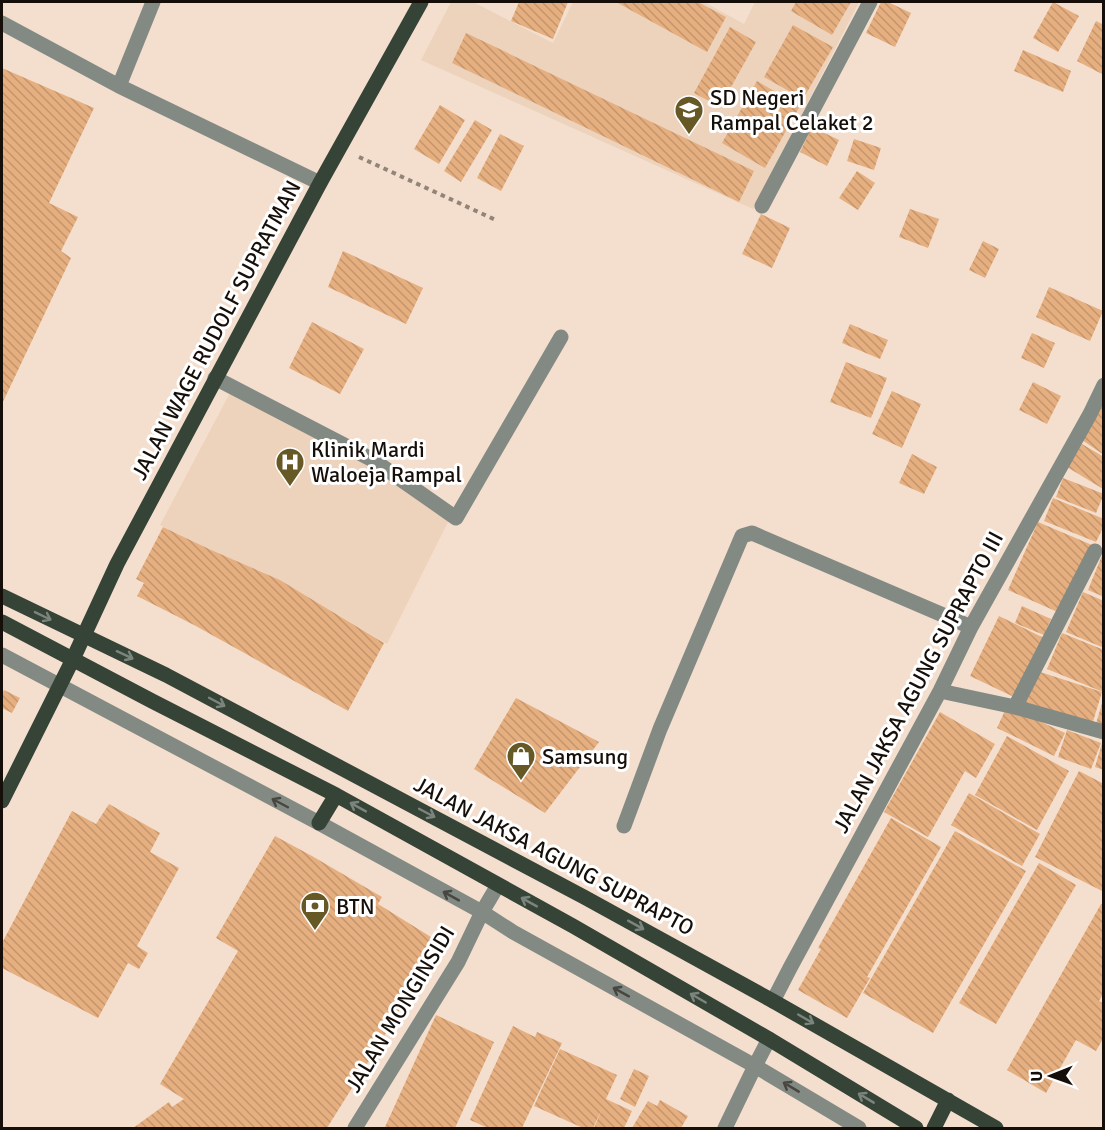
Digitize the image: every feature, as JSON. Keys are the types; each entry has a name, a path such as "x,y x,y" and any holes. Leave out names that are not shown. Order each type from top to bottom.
{"main road":[{"name":"JALAN WAGE RUDOLF SUPRATMAN","path":"2,801 73,659 117,564 320,183 421,2"},
{"name":"JALAN JAKSA AGUNG SUPRAPTO","path":"2,596 166,675 584,897 996,1128"},
{"path":"2,622 336,795 573,926 770,1039 916,1128"},
{"path":"319,823 336,795"},
{"path":"934,1128 948,1100"}],"street":[{"path":"120,86 153,2"},
{"path":"762,206 870,2"},
{"path":"2,23 120,86 320,183"},
{"path":"215,378 373,460 456,519 561,337"},
{"name":"JALAN JAKSA AGUNG SUPRAPTO III","path":"773,1001 940,691 971,627 1104,385"},
{"path":"624,826 660,729 742,536 752,533 971,627"},
{"path":"1015,707 1095,551"},
{"path":"2,655 482,912 513,932 755,1066 859,1128"},
{"path":"940,691 1015,707 1104,732"},
{"name":"JALAN MONGINSIDI","path":"355,1128 458,962 498,885"},
{"path":"725,1128 770,1039"}],"path":[{"path":"361,158 498,220"}],"shaded area":[{"name":"SD Negeri Rampal Celaket 2","path":"451,2 473,2 553,43 573,2 704,2 744,24 755,2 859,2 753,209 421,60"},
{"name":"Klinik Mardi Waloeja Rampal","path":"231,391 351,454 449,520 387,644 280,580 160,525"}],"building":[{"path":"519,2 568,2 553,39 511,21"},
{"path":"616,2 698,2 726,17 707,52"},
{"path":"796,2 851,2 832,35 791,11"},
{"path":"881,2 888,2 911,13 895,47 866,33"},
{"path":"1053,2 1079,16 1058,52 1033,38"},
{"path":"1096,21 1104,25 1104,71 1102,74 1077,61"},
{"path":"793,25 833,47 803,99 764,77"},
{"path":"730,27 756,42 720,107 694,93"},
{"path":"466,33 754,171 739,202 452,63"},
{"path":"1023,50 1071,71 1063,92 1014,71"},
{"path":"2,68 94,108 49,203 78,217 61,251 71,258 2,404"},
{"path":"757,81 800,106 765,168 722,143"},
{"path":"440,105 465,120 439,164 414,149"},
{"path":"475,120 492,130 461,182 444,171"},
{"path":"812,127 839,140 827,166 800,152"},
{"path":"500,134 524,146 501,191 477,178"},
{"path":"854,139 881,148 874,170 847,161"},
{"path":"857,171 875,183 858,210 839,198"},
{"path":"910,209 939,219 928,248 899,237"},
{"path":"761,214 790,228 772,268 742,254"},
{"path":"983,241 999,249 985,278 969,270"},
{"path":"343,251 423,288 406,324 328,287"},
{"path":"1049,287 1103,311 1090,341 1036,317"},
{"path":"312,322 364,349 340,394 289,368"},
{"path":"850,324 888,340 880,359 842,343"},
{"path":"1032,333 1055,343 1044,368 1021,358"},
{"path":"846,362 887,378 871,418 830,402"},
{"path":"1033,382 1061,396 1047,424 1019,410"},
{"path":"892,391 921,404 902,448 872,434"},
{"path":"1101,406 1104,408 1104,455 1079,438"},
{"path":"1082,444 1104,457 1103,489 1067,467"},
{"path":"912,454 937,467 924,494 899,483"},
{"path":"1063,478 1104,494 1096,513 1056,497"},
{"path":"1053,498 1104,519 1104,526 1096,542 1044,521"},
{"path":"1038,522 1092,545 1062,614 1008,590"},
{"path":"163,527 280,580 384,643 348,711 194,625 137,596 144,583 136,579"},
{"path":"1104,553 1104,597 1088,590"},
{"path":"1083,592 1104,601 1104,648 1066,632"},
{"path":"1022,606 1051,619 1044,635 1015,623"},
{"path":"999,616 1044,638 1016,698 970,676"},
{"path":"1062,633 1104,650 1103,692 1047,669"},
{"path":"1034,670 1102,692 1091,728 1023,706"},
{"path":"4,690 20,698 12,713 2,708"},
{"path":"516,698 599,742 545,813 474,769"},
{"path":"1104,700 1104,730 1095,727"},
{"path":"1007,706 1065,733 1054,756 997,728"},
{"path":"940,712 995,744 976,778 965,771 928,837 884,812"},
{"path":"1067,730 1101,743 1091,769 1058,757"},
{"path":"1007,736 1069,771 1037,830 975,795"},
{"path":"1104,740 1104,770 1095,767"},
{"path":"1079,771 1104,784 1104,892 1035,857"},
{"path":"969,793 1040,834 1022,866 951,825"},
{"path":"109,804 160,833 150,852 179,868 137,946 148,953 139,969 128,963 98,1018 2,968 2,943 72,811 96,824"},
{"path":"891,818 941,847 867,977 870,978 847,1018 798,990 821,949 818,948"},
{"path":"955,831 1026,871 933,1033 863,993"},
{"path":"275,836 382,897 378,904 439,942 327,1128 133,1128 169,1102 172,1107 184,1099 160,1084 238,951 216,938"},
{"path":"1039,863 1076,885 996,1024 959,1003"},
{"path":"1101,904 1104,905 1104,993 1099,1001 1104,1004 1104,1037 1096,1051 1076,1040 1046,1093 1007,1070"},
{"path":"436,1015 494,1042 455,1128 385,1127"},
{"path":"513,1026 535,1037 537,1032 562,1043 522,1128 488,1128 470,1120"},
{"path":"560,1049 617,1075 606,1099 632,1111 624,1128 594,1128 602,1109 593,1128 583,1128 534,1106"},
{"path":"634,1069 649,1076 635,1107 620,1099"},
{"path":"660,1100 688,1116 681,1128 632,1128 648,1101 657,1106"}],"place":[{"name":"SD Negeri Rampal Celaket 2","path":"689,136"},
{"name":"Klinik Mardi Waloeja Rampal","path":"290,488"},
{"name":"Samsung","path":"521,782"},
{"name":"BTN","path":"315,932"}]}
